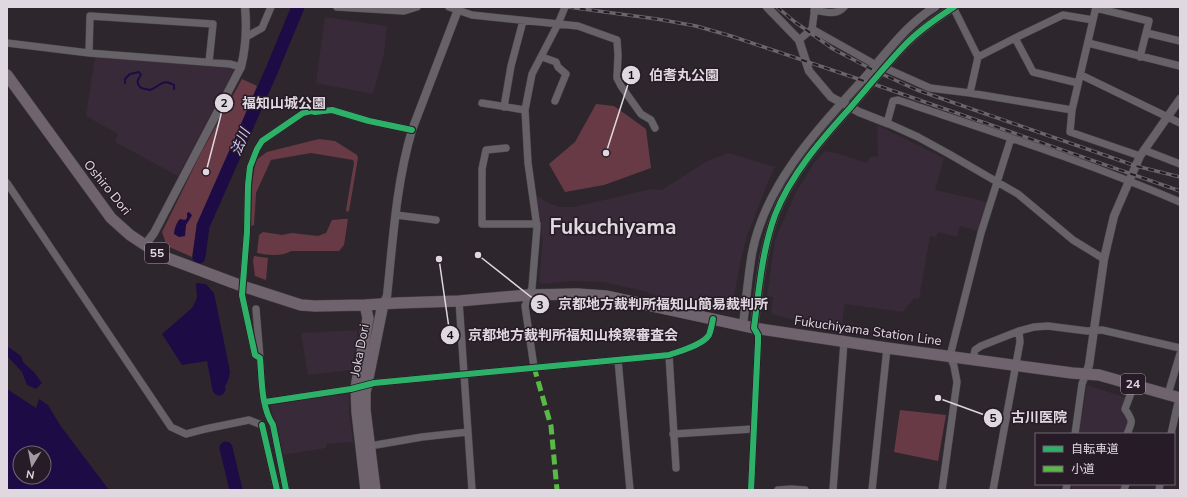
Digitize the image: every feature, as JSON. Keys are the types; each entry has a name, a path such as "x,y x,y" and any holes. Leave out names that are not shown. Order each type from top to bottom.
{"main road":[{"name":"Oshiro Dori","path":"7,75 111,218 130,235 162,256 242,286 302,305 383,304"},
{"name":"Fukuchiyama Station Line","path":"383,304 459,301 528,295 576,294 606,296 749,327 887,348 1099,375 1179,398"},
{"name":"Joka Dori","path":"366,490 357,412 364,368 375,318 383,304"},
{"name":"Joka Dori","path":"365,305 368,318 362,386 366,393 365,410 376,490"}],"street":[{"path":"145,245 154,233 241,67 245,51 246,37 245,7"},
{"path":"246,37 262,28 271,7"},
{"path":"337,7 404,10 417,7"},
{"path":"449,7 459,8 472,15 578,26 617,40 617,78 641,114 651,120 655,128"},
{"path":"534,367 525,306 532,285 537,224 528,163 525,110 531,78 565,7"},
{"path":"767,7 799,40 809,71 831,96 841,104 918,137 943,150 996,183 1018,194 1073,240 1104,259"},
{"path":"799,40 812,29 815,9 834,13 844,7"},
{"path":"751,490 758,338 749,327 752,253 760,225 780,182 791,165 891,46 908,29 935,7"},
{"path":"749,327 766,242 787,189 802,166 904,45 954,7 978,57 970,93"},
{"path":"1140,57 1149,21 1096,7 1072,110 1070,132 1180,164"},
{"path":"383,304 387,296 396,215 406,150 412,130 459,8"},
{"path":"978,57 1063,15 1094,20"},
{"path":"89,52 90,16 213,24 209,62"},
{"path":"504,106 511,66 523,21"},
{"path":"812,29 876,65"},
{"path":"1147,33 1180,41"},
{"path":"1015,38 1033,72 1078,83"},
{"path":"1088,43 1180,66"},
{"path":"7,44 230,64 241,67"},
{"path":"542,57 556,62 558,67 566,74 555,101"},
{"path":"885,68 930,88 1072,110"},
{"path":"1081,75 1180,123"},
{"path":"1075,433 1082,384 1089,365 1104,259 1114,216 1142,153 1180,99"},
{"path":"887,123 893,101 898,100 1012,138 1130,180 1180,202"},
{"path":"482,103 525,110"},
{"path":"260,358 255,355 242,295 242,286 247,232 248,185 253,158 262,141 303,113 311,111 332,110 369,121 412,130"},
{"path":"942,490 957,382 954,366 950,356 981,233 996,183 1012,138"},
{"path":"506,148 486,150 482,169 482,224 537,224"},
{"path":"7,183 171,427 186,434 250,420 262,425"},
{"path":"396,215 436,220"},
{"path":"459,301 472,490"},
{"path":"256,309 265,402 268,418 273,426 286,490"},
{"path":"265,402 374,383 669,355 701,343 708,335 713,319"},
{"path":"973,359 975,350 981,346 1019,331 1034,327 1048,326 1084,330 1102,330 1180,348"},
{"path":"994,490 1020,342 1019,331"},
{"path":"833,490 844,342"},
{"path":"872,490 887,348"},
{"path":"1168,394 1180,354"},
{"path":"669,355 676,468"},
{"path":"618,360 630,490"},
{"path":"1127,433 1132,418 1125,409 1134,385"},
{"path":"1171,433 1179,398"},
{"path":"262,425 268,418"},
{"path":"262,425 277,490"},
{"path":"673,434 753,429"},
{"path":"370,446 422,437 468,432"},
{"path":"778,490 805,490"}],"shaded area":[{"path":"325,17 387,26 384,53 373,94 316,83"},
{"path":"95,57 233,67 234,70 178,176 115,142 118,134 86,116"},
{"path":"242,79 257,86 196,232 192,257 167,246 162,232 200,155"},
{"path":"596,104 614,106 646,129 651,168 604,185 565,192 549,164 575,142"},
{"path":"877,125 944,158 935,190 988,202 978,231 960,226 957,237 938,232 936,237 930,236 919,299 914,298 903,312 845,304 842,323 836,321 835,324 830,324 828,328 771,314 773,297 767,296 775,240 795,194 814,163 825,151 840,154 866,163 868,162 869,157 878,156"},
{"path":"319,139 335,141 357,155 358,158 349,211 347,212 346,210 354,163 353,160 311,153 271,160 256,193 254,225 251,226 250,194 256,160 267,152"},
{"path":"729,153 775,167 747,236 733,301 721,310 603,282 571,281 542,284 539,282 543,237 541,237 542,228 536,195 559,207 574,207 651,189 662,190 707,161"},
{"path":"189,212 192,215 186,225 185,236 179,237 174,234 176,226 180,219 185,220 187,218 187,213"},
{"path":"348,219 344,245 339,251 291,251 274,255 257,253 259,235 263,232 282,235 292,233 318,236 326,233 332,220"},
{"path":"254,256 268,258 266,280 255,276 253,261"},
{"path":"196,283 206,284 214,293 230,371 226,385 212,387 207,361 182,365 162,334 192,308 197,298"},
{"path":"357,330 357,340 351,370 308,375 301,333"},
{"path":"7,346 21,356 23,362 34,372 42,383 36,389 27,385 22,372 7,356"},
{"path":"1087,385 1127,398 1130,419 1125,433 1079,433"},
{"path":"7,389 36,408 39,399 48,405 60,425 109,490 11,490 7,487"},
{"path":"349,392 349,414 353,442 326,444 326,448 282,455 270,403"},
{"path":"900,410 946,415 938,461 894,452"},
{"path":"1072,485 1124,485 1122,490 1071,490"}],"waterway":[{"name":"法川","path":"199,257 203,226 298,7"},
{"path":"125,83 125,79 130,74 139,72 141,75 138,83 141,88 150,90 164,82 167,82 174,85 174,89"},
{"name":"法川","path":"216,369 219,389"},
{"name":"法川","path":"226,448 236,490"}],"railway":[{"path":"568,7 657,19 696,26 731,36 1180,191"},
{"path":"777,7 833,49 875,71 917,90 1136,166 1180,177"}],"marked path":[{"path":"534,367 551,426 557,490"}],"cycle path":[{"path":"751,490 758,342 758,335 754,328 764,256 775,215 789,185 828,132 909,40 954,7"},
{"path":"286,490 273,425 264,402 260,358 255,355 242,295 250,167 262,141 303,113 311,111 332,110 369,121 412,130"},
{"path":"265,402 351,389 374,383 669,355 691,347 706,339 710,333 713,319"},
{"path":"262,425 277,490"}],"place":[{"name":"伯耆丸公園","path":"606,153"},
{"name":"福知山城公園","path":"206,172"},
{"name":"京都地方裁判所福知山簡易裁判所","path":"478,255"},
{"name":"京都地方裁判所福知山検察審査会","path":"439,259"},
{"name":"古川医院","path":"938,398"}],"district":[{"name":"Fukuchiyama","path":"613,227"}]}
